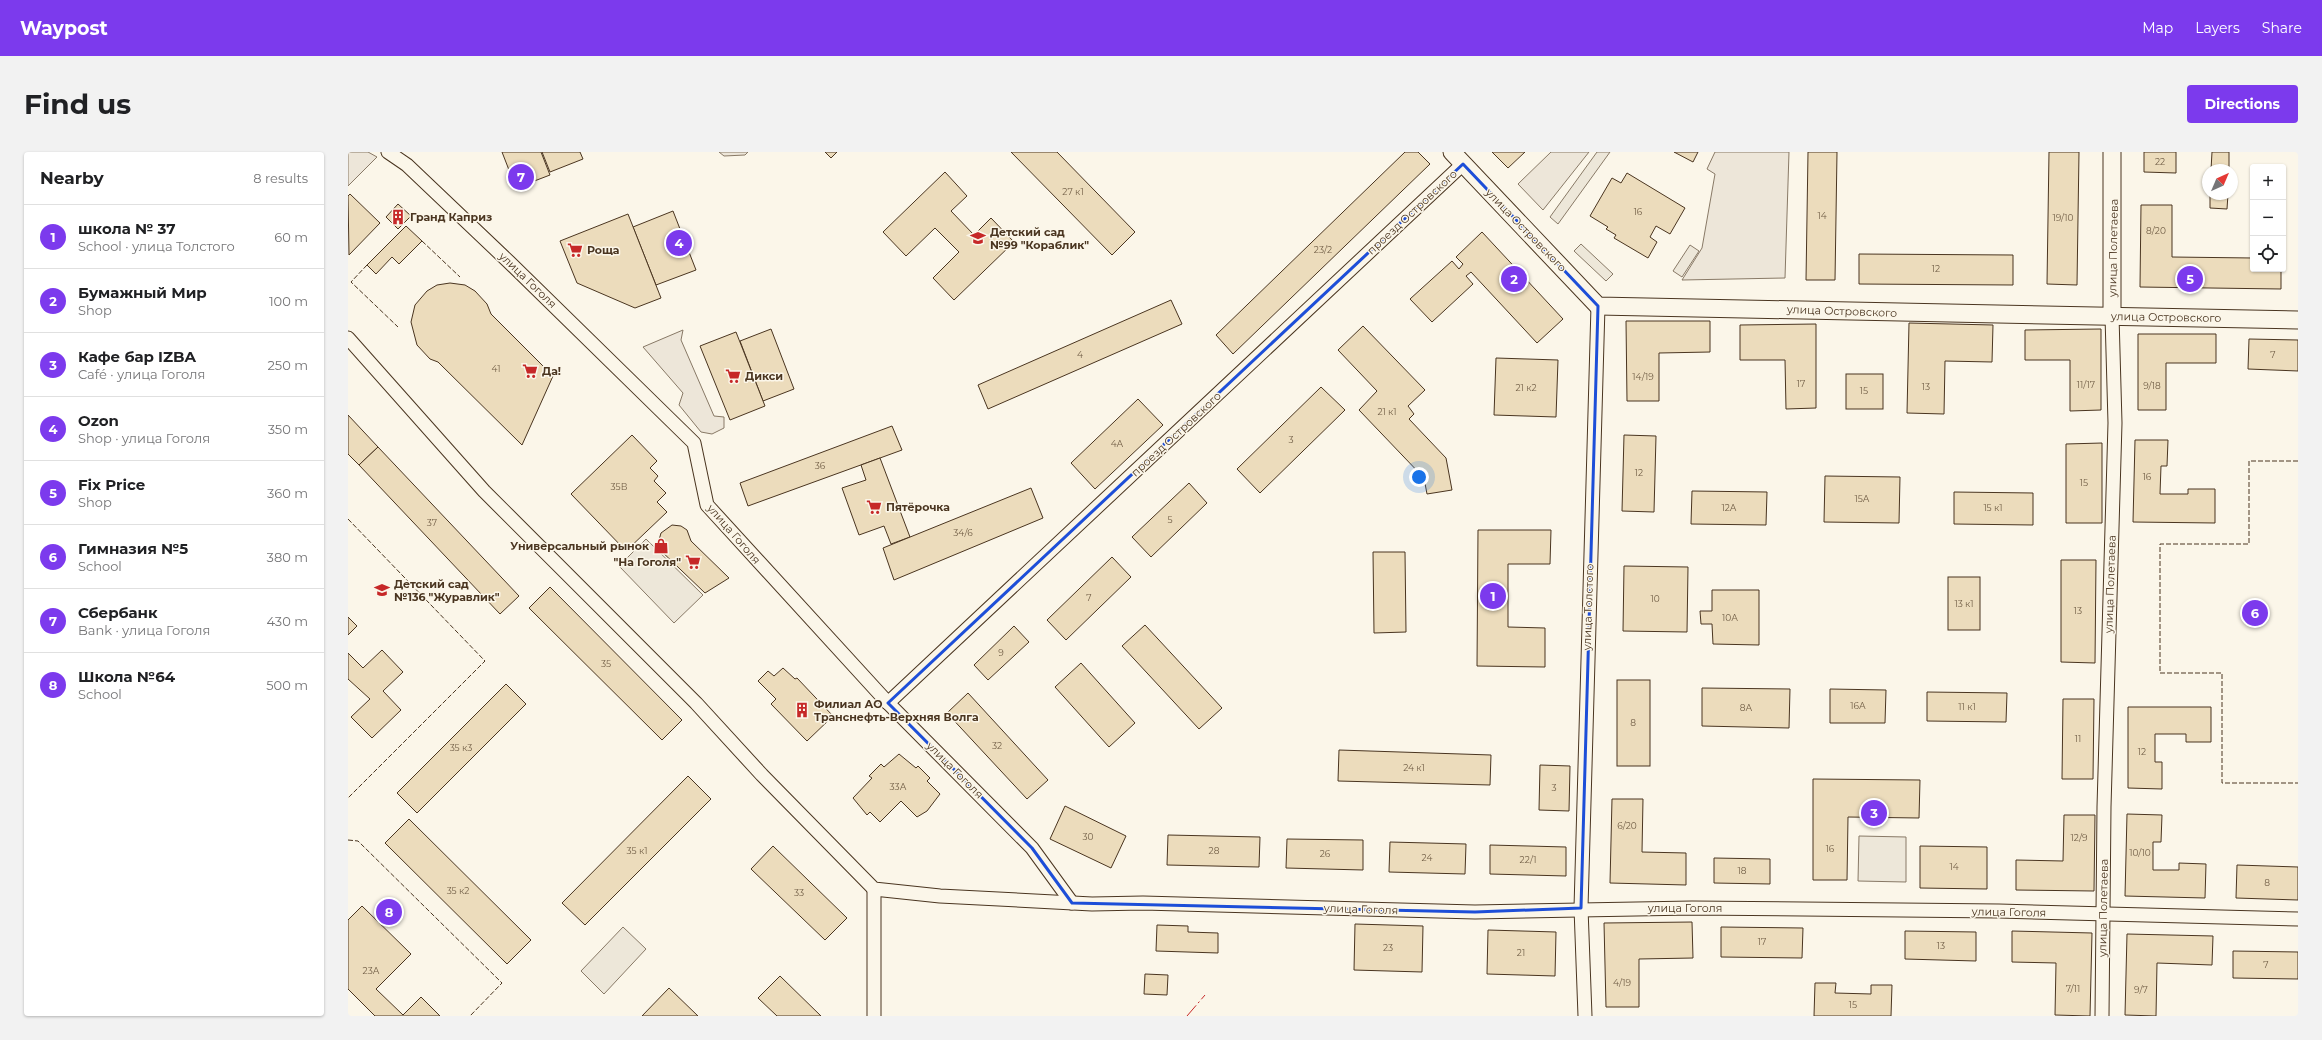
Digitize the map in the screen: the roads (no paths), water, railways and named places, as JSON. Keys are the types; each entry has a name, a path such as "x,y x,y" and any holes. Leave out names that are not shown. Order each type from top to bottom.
{"street":[{"name":"улица Полетаева","path":"2102,1016 2104,807 2115,423 2112,316 2112,152"},
{"name":"улица Гоголя","path":"394,154 509,262 694,443 707,505 888,703 1032,848 1072,903"},
{"name":"улица Островского","path":"1457,158 1598,306 2298,320"},
{"name":"проезд Островского","path":"888,703 1457,158"},
{"name":"улица Толстого","path":"1584,1016 1581,908 1598,306"},
{"path":"348,338 484,491 696,703 762,775 874,889 874,1016"},
{"name":"улица Гоголя","path":"874,889 940,896 1072,903 1475,912 1581,908 1862,909 2298,919"}],"place":[{"name":"Сбербанк","path":"521,177"},
{"name":"Гранд Каприз","path":"398,217"},
{"name":"Детский сад №99 \"Кораблик\"","path":"978,238"},
{"name":"Ozon","path":"679,243"},
{"name":"Роща","path":"575,250"},
{"name":"Бумажный Мир","path":"1514,279"},
{"name":"Fix Price","path":"2190,279"},
{"name":"Да!","path":"530,371"},
{"name":"Дикси","path":"733,376"},
{"name":"Пятёрочка","path":"874,507"},
{"name":"Универсальный рынок","path":"661,546"},
{"name":"\"На Гоголя\"","path":"693,562"},
{"name":"Детский сад №136 \"Журавлик\"","path":"382,590"},
{"name":"школа № 37","path":"1493,596"},
{"name":"Гимназия №5","path":"2255,613"},
{"name":"Филиал АО Транснефть-Верхняя Волга","path":"802,710"},
{"name":"Кафе бар IZBA","path":"1874,813"},
{"name":"Школа №64","path":"389,912"}]}
